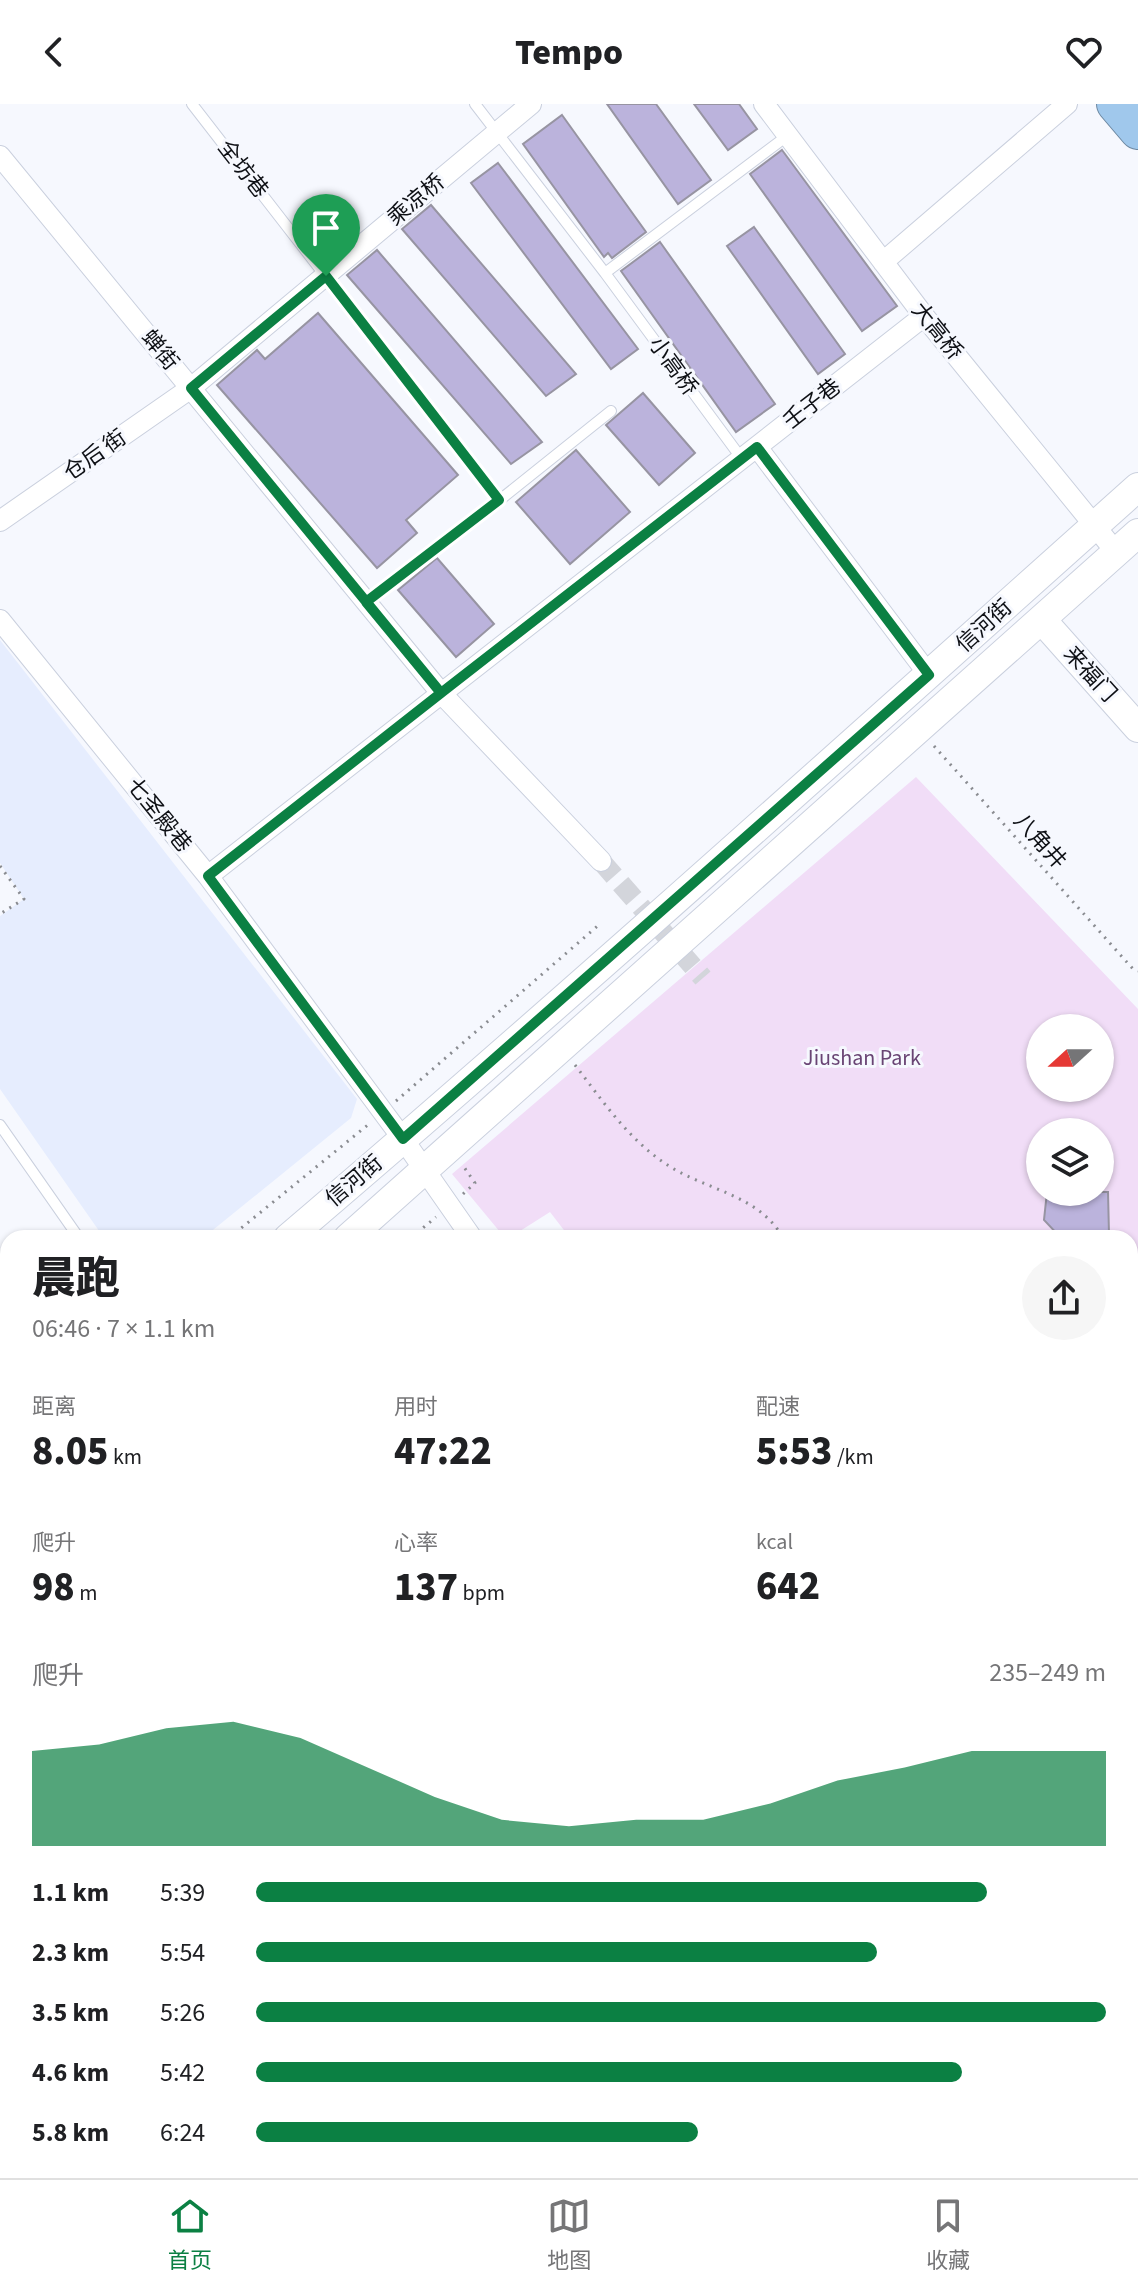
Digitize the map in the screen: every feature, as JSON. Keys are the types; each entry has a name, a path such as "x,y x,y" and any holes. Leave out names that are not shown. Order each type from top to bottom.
{"highway":[{"path":"1115,104 1138,131"}],"main road":[{"name":"信河街","path":"297,1230 929,675 1138,487"},
{"name":"信河街","path":"357,1230 1138,533"},
{"name":"来福门","path":"1042,620 1138,728"}],"street":[{"name":"乘凉桥","path":"191,388 531,104"},
{"name":"大高桥","path":"764,104 924,316 1116,552"},
{"path":"883,262 1067,104"},
{"name":"蝉街","path":"0,156 441,693 601,861"},
{"name":"壬子巷","path":"208,876 924,316"},
{"name":"仓后 街","path":"0,521 191,388"},
{"path":"750,453 929,675"},
{"name":"七圣殿巷","path":"0,620 208,876 403,1139 466,1230"}],"lane":[{"name":"全坊巷","path":"192,104 499,500"},
{"name":"小高桥","path":"475,104 605,273 750,453"},
{"path":"605,273 787,136"},
{"path":"366,602 611,411"},
{"path":"0,1125 73,1230"}],"path":[{"name":"八角井","path":"919,730 1138,971"},
{"path":"0,866 24,899 0,914"},
{"path":"239,1230 383,1112 601,923"},
{"path":"561,1048 631,1135 667,1165 747,1201 778,1230"}],"shaded area":[{"path":"0,640 357,1099 351,1118 213,1230 98,1230 0,1089 0,916 24,899 0,863"}],"green space":[{"name":"Jiushan Park","path":"916,777 1138,1009 1138,1230 564,1230 550,1212 522,1230 498,1230 452,1174"}],"building":[{"path":"607,104 656,104 711,180 678,204"},
{"path":"694,104 739,104 757,129 728,150"},
{"path":"562,115 646,232 612,258 608,253 604,257 523,144"},
{"path":"782,150 897,306 862,331 750,174"},
{"path":"498,163 638,349 611,369 471,183"},
{"path":"431,205 576,374 546,396 402,229"},
{"path":"754,227 845,354 818,374 727,246"},
{"path":"660,242 775,404 736,432 621,271"},
{"path":"377,250 542,442 511,464 347,275"},
{"path":"318,313 458,475 406,520 417,533 377,568 217,385 257,350 265,359"},
{"path":"643,393 695,453 659,485 606,425"},
{"path":"576,450 630,512 570,564 516,502"},
{"path":"437,558 494,624 456,657 398,590"},
{"path":"1046,1206 1108,1206 1109,1230 1053,1230 1044,1220"}],"tunnel":[{"path":"601,861 703,978"}],"route":[{"path":"326,276 191,388 441,693 757,447 929,675 403,1139 208,876 441,693 366,602 499,500 326,276"}]}
